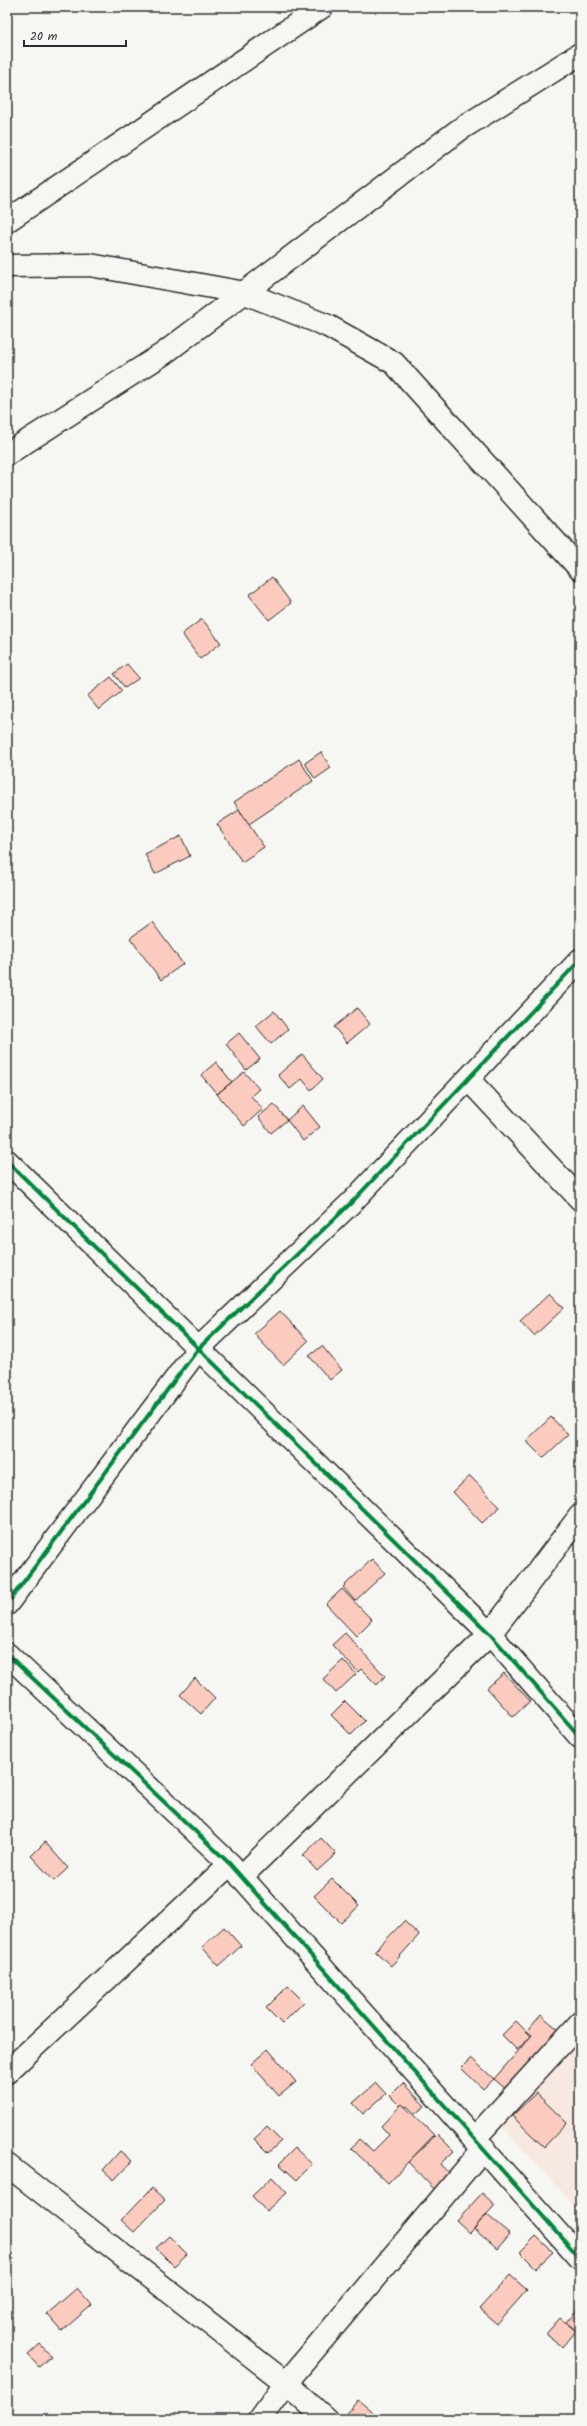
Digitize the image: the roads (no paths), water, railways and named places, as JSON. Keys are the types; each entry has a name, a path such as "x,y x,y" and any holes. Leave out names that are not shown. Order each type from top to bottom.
{"street":[{"path":"7,221 322,7"},
{"path":"7,454 163,354 458,130 580,54"},
{"path":"7,266 90,265 245,293 328,326 394,363 580,569"},
{"path":"7,1604 198,1349 353,1201 580,960"},
{"path":"468,1079 580,1198"},
{"path":"7,1161 490,1634 580,1737"},
{"path":"7,2072 236,1870 490,1634 580,1516"},
{"path":"7,1654 236,1870 480,2143 580,2258"},
{"path":"260,2419 286,2383 480,2143 580,2023"},
{"path":"7,2166 286,2383 326,2419"}]}
